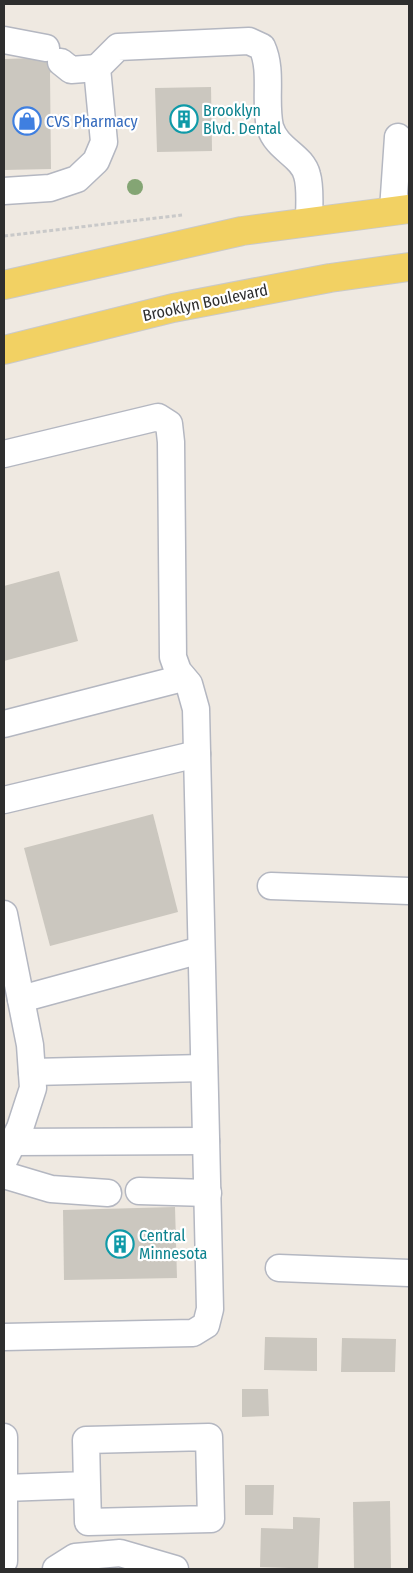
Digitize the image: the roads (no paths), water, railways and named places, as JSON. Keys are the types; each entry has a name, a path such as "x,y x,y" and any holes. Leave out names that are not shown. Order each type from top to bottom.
{"main road":[{"path":"4,285 242,231 401,210"},
{"name":"Brooklyn Boulevard","path":"4,350 173,308 330,278 409,267"}],"street":[{"path":"4,40 53,55 71,70 98,68 118,47 249,41 262,47 267,58 268,108 271,127 278,144 300,163 307,174 309,221"},
{"path":"4,192 50,188 68,182 76,179 96,160 104,142 98,68"},
{"path":"396,137 401,210"},
{"path":"4,454 158,417 169,424 171,442 172,657 183,678 189,684 196,709 210,1309 206,1325 193,1333 4,1337"},
{"path":"4,724 183,678"},
{"path":"4,800 197,754"},
{"path":"271,886 409,891"},
{"path":"4,914 14,986 30,1045 33,1088 20,1128 8,1151"},
{"path":"14,986 201,950"},
{"path":"32,1072 204,1068"},
{"path":"8,1151 206,1141"},
{"path":"4,1175 51,1189 108,1193"},
{"path":"139,1191 208,1193"},
{"path":"279,1268 409,1273"},
{"path":"4,1436 4,1561"},
{"path":"209,1437 212,1519 88,1522 87,1485 86,1440 209,1437"},
{"path":"4,1488 87,1485"},
{"path":"56,1569 75,1557 120,1553 175,1569"}],"place":[{"name":"Brooklyn Blvd. Dental","path":"184,119"},
{"name":"CVS Pharmacy","path":"27,121"},
{"name":"Central Minnesota","path":"120,1244"}]}
